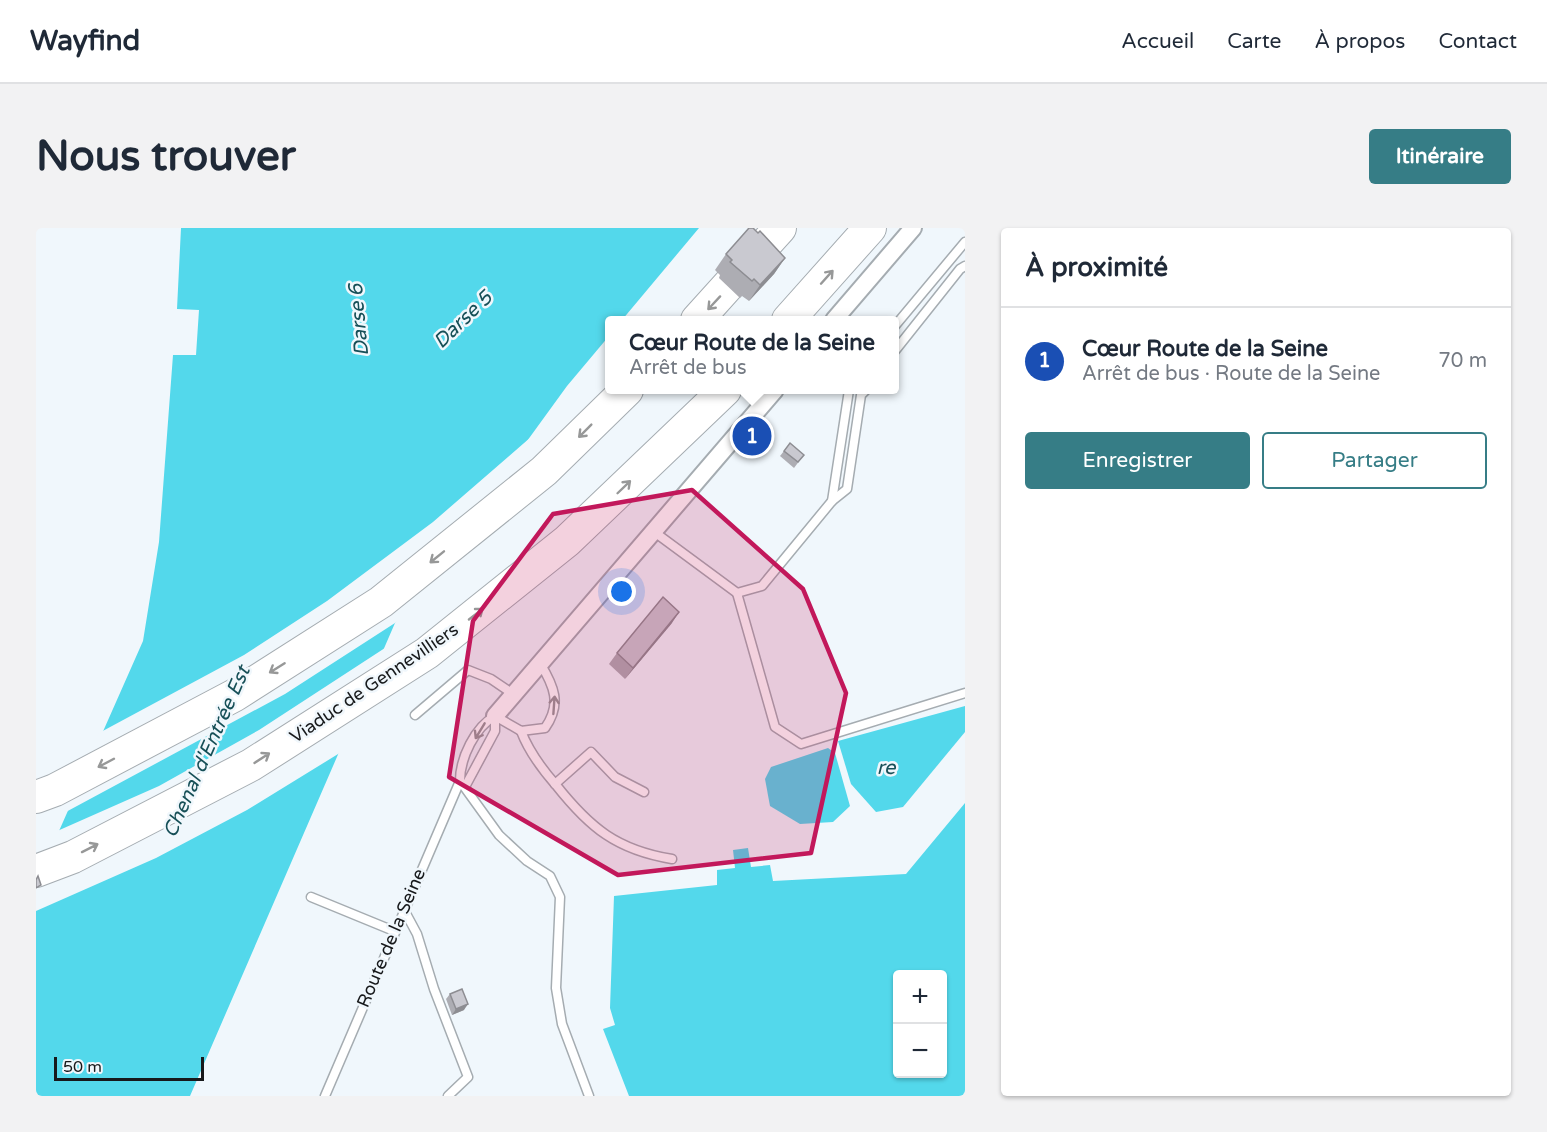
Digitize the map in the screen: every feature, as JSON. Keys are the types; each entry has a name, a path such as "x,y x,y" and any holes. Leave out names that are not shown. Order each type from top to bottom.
{"highway":[{"path":"701,316 780,228"},
{"path":"792,316 870,228"},
{"path":"36,797 55,790 235,695 381,602 544,471 623,394"},
{"name":"Viaduc de Gennevilliers","path":"36,872 73,857 251,765 427,653 567,541 721,394"}],"street":[{"path":"838,316 913,228"},
{"name":"Route de la Seine","path":"495,716 772,394"}],"lane":[{"path":"899,321 965,242"},
{"path":"899,346 960,269 965,266"},
{"path":"832,501 848,394"},
{"path":"738,593 762,586 832,501 847,489 862,394"},
{"path":"653,531 738,593 776,727 801,744 965,693"},
{"path":"495,716 521,731 545,728 553,716 556,702 552,682 540,662"},
{"path":"415,715 468,670 491,679 513,694"},
{"name":"Route de la Seine","path":"325,1096 403,908 463,783 495,731 495,716 484,722 468,750 460,768 463,783"},
{"path":"521,731 529,752 584,819 611,839 638,852 672,859"},
{"path":"555,784 591,752 615,777 644,792"},
{"path":"463,783 499,835 527,861 550,876 560,897 556,988 562,1024 589,1096"},
{"path":"311,897 394,931"},
{"path":"403,908 417,934 434,989 468,1077 448,1096"}],"highlighted area":[{"path":"692,490 803,589 846,693 811,853 618,875 449,777 473,621 553,514"}],"water":[{"path":"181,228 699,228 625,316 605,316 605,341 567,386 395,623 190,1096 36,1096 36,883 143,641 159,542 173,355 196,355 199,310 177,309"},
{"name":"re","path":"965,706 965,732 903,807 876,812 851,784 838,741"},
{"path":"828,748 835,753 850,806 833,822 800,824 770,806 765,779 771,767"},
{"path":"965,803 965,1096 629,1096 603,1029 615,1025 610,1008 614,896 717,885 717,870 735,868 733,850 748,848 751,867 770,865 773,881 906,874"}],"pier":[{"path":"539,430 404,616 285,694 64,813 99,733 244,655 327,601 433,522"},
{"path":"388,646 343,751 247,810 156,858 36,911 36,876 55,832 159,786 259,730"}],"building":[{"path":"749,228 753,228 758,233 760,231 785,258 760,285 730,262 732,260 726,254"},
{"path":"790,443 804,455 798,462 784,451"},
{"path":"663,597 679,612 633,668 617,653"},
{"path":"38,876 41,885 36,888 36,880"},
{"path":"462,989 468,1004 456,1009 450,994"}],"place":[{"name":"Cœur Route de la Seine","path":"752,436"}],"water label":[{"name":"Darse 6","path":"359,320"},
{"name":"Darse 5","path":"463,320"},
{"name":"Chenal d'Entrée Est","path":"207,752"}]}
